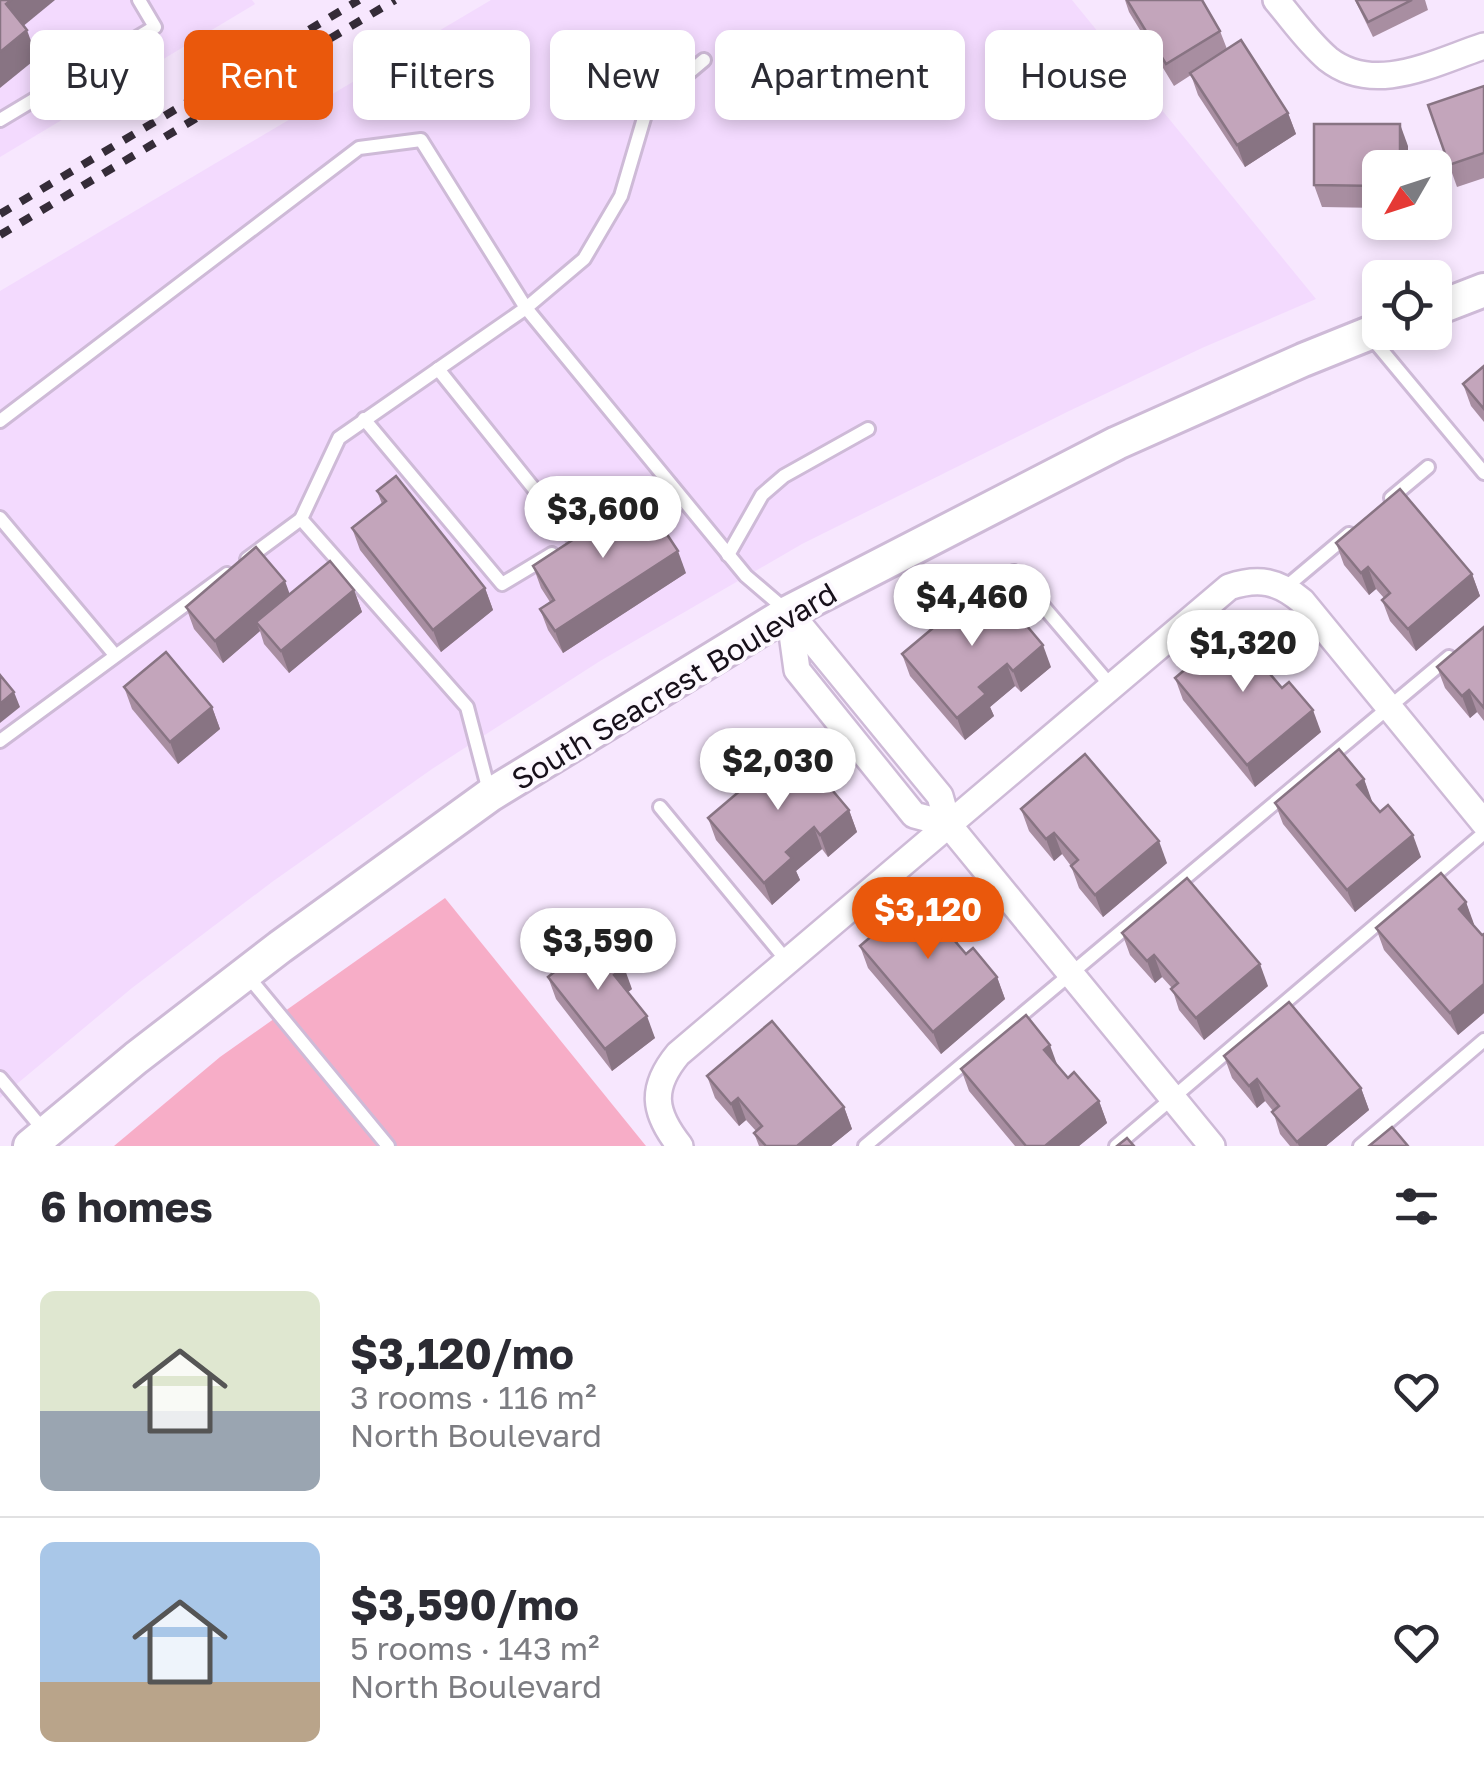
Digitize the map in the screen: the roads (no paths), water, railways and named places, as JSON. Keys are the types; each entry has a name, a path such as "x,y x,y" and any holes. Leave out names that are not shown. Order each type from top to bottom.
{"street":[{"path":"1276,0 1331,61 1369,76 1390,77 1484,46"},
{"path":"1452,302 1484,290"},
{"name":"South Seacrest Boulevard","path":"38,1140 246,974 490,795 789,612 1117,444 1362,336"},
{"path":"680,1146 664,1126 658,1107 658,1088 678,1054 1229,587 1248,580 1267,580 1302,601 1484,824"},
{"path":"789,612 797,670 914,816 948,824 1212,1146"}],"lane":[{"path":"0,120 156,27 139,0"},
{"path":"0,741 302,520 339,438 526,308 584,259 621,196 647,108 704,60"},
{"path":"0,421 359,148 421,140 526,308 746,576 789,612"},
{"path":"1389,350 1484,473"},
{"path":"438,369 575,540"},
{"path":"364,419 502,584 607,522"},
{"path":"728,555 762,495 784,476 868,429"},
{"path":"1386,503 1428,466"},
{"path":"622,512 670,484"},
{"path":"0,518 114,656"},
{"path":"302,520 467,707 490,795"},
{"path":"1286,588 1357,527"},
{"path":"1014,572 1112,686"},
{"path":"865,1146 1457,650"},
{"path":"660,807 787,961"},
{"path":"1116,1146 1484,833"},
{"path":"246,974 388,1146"},
{"path":"1360,1146 1484,1040"},
{"path":"0,1078 38,1140"}],"railway":[{"path":"0,214 359,0"},
{"path":"0,235 395,0"}]}
